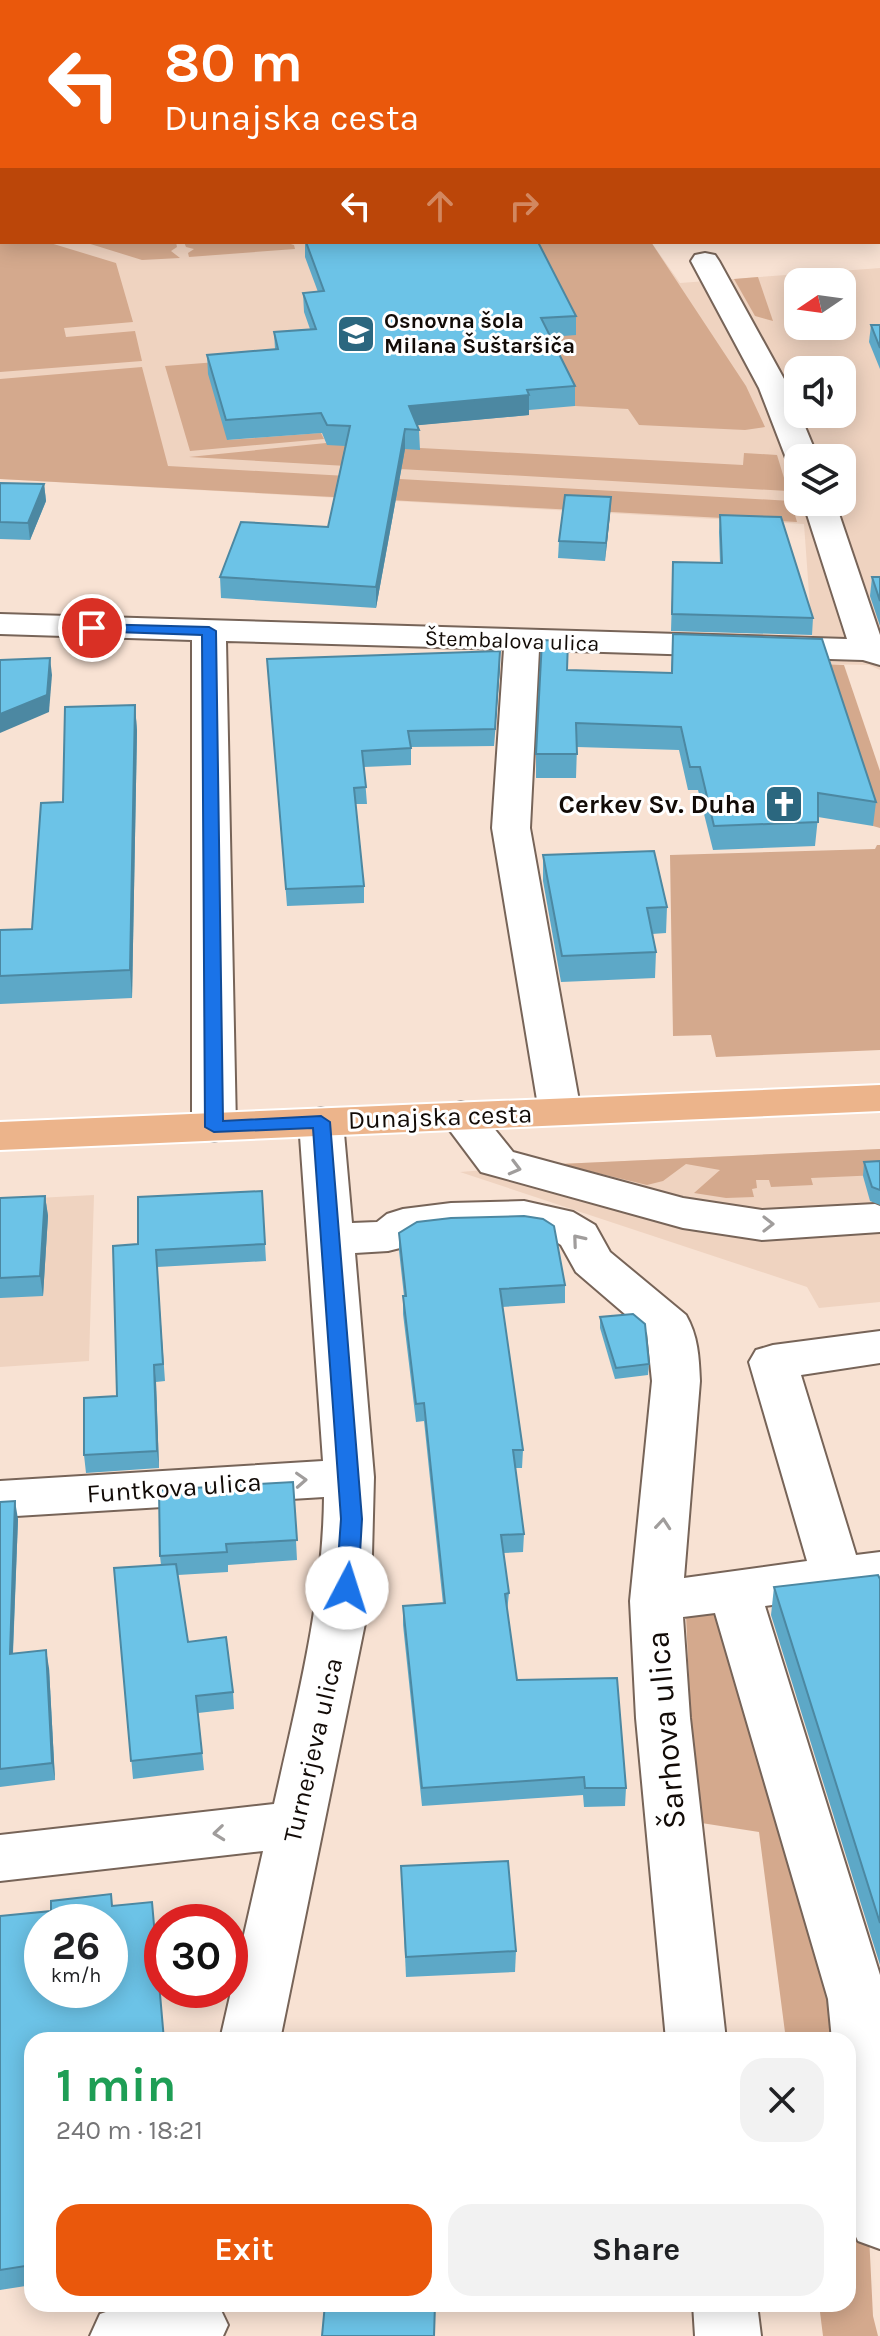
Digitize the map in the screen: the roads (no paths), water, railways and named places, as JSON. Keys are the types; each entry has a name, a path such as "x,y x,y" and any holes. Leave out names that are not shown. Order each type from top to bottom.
{"main road":[{"name":"Dunajska cesta","path":"0,1136 880,1098"}],"street":[{"path":"705,261 774,388 796,444"},
{"name":"Štembalova ulica","path":"0,624 874,652 824,516"},
{"path":"0,644 45,627"},
{"path":"209,631 214,1127"},
{"path":"522,642 511,828 560,1112"},
{"path":"461,1116 497,1162 683,1213 762,1225 875,1219"},
{"name":"Turnerjeva ulica","path":"252,2032 347,1588 351,1519 349,1477 321,1122"},
{"path":"331,1239 388,1236 403,1224 524,1216 557,1222 579,1236 592,1261 669,1326 675,1350 676,1381 656,1601"},
{"name":"Šarhova ulica","path":"695,2032 663,1718 656,1601 858,1574 773,1362 880,1347"},
{"name":"Funtkova ulica","path":"0,1499 349,1477"},
{"path":"734,1590 858,1999 880,2220"},
{"path":"0,1858 296,1824"},
{"path":"726,2312 728,2336"},
{"path":"123,2336 195,2322"}],"place":[{"name":"Osnovna šola Milana Šuštaršiča","path":"356,334"},
{"name":"Cerkev Sv. Duha","path":"784,804"}]}
